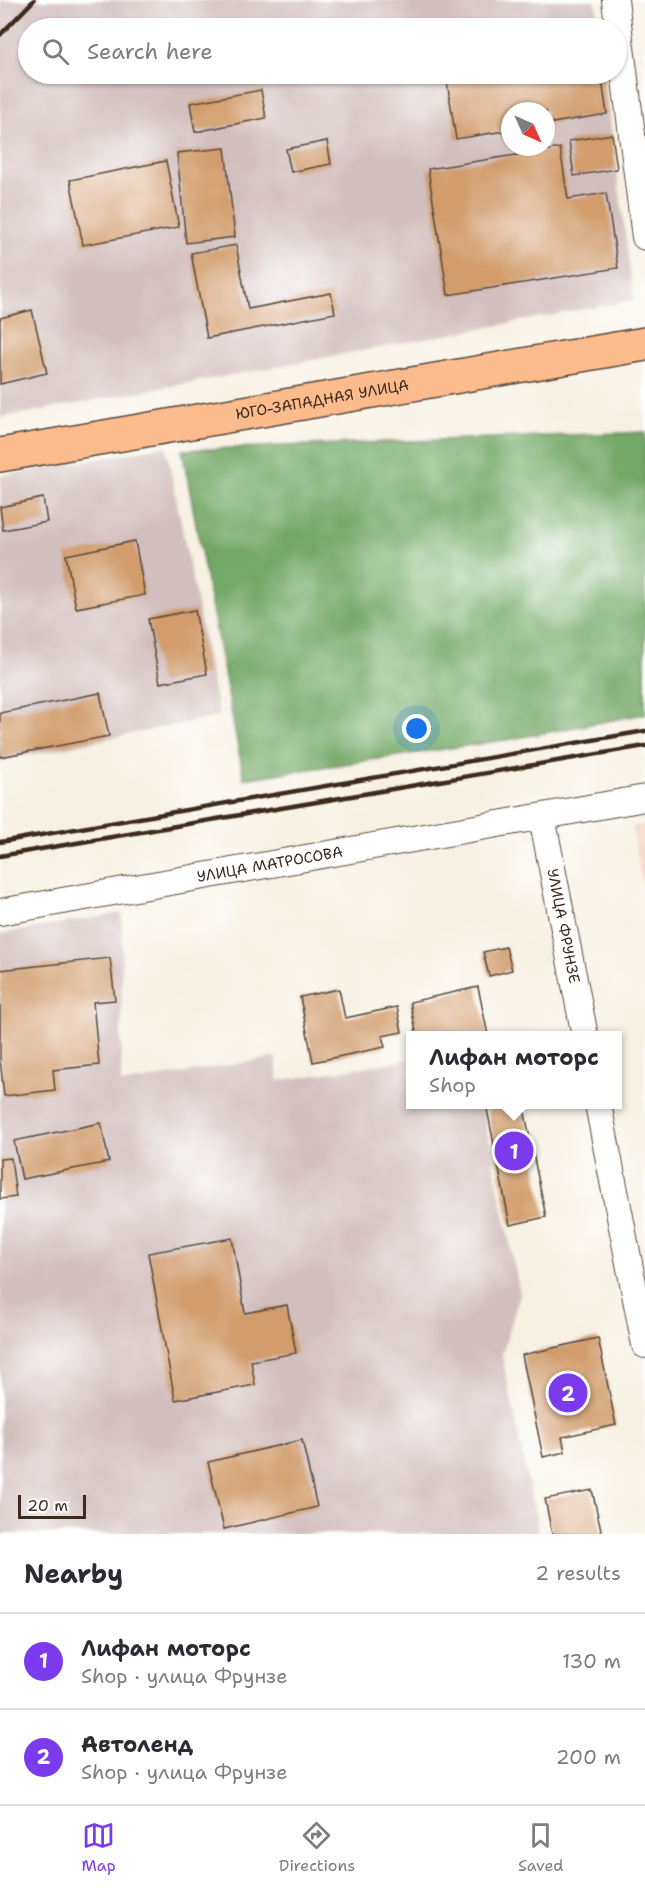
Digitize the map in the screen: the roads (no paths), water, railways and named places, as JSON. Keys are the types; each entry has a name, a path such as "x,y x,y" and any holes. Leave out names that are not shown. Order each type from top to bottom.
{"main road":[{"name":"ЮГО-ЗАПАДНАЯ УЛИЦА","path":"0,455 645,344"}],"street":[{"path":"615,0 617,18"},
{"path":"626,84 645,237"},
{"name":"УЛИЦА МАТРОСОВА","path":"0,912 645,798"},
{"name":"УЛИЦА ФРУНЗЕ","path":"542,817 584,1031"},
{"path":"599,1109 645,1345"}],"railway":[{"path":"0,35 34,0"},
{"path":"0,842 645,731"},
{"path":"0,856 645,746"}],"place":[{"name":"Лифан моторс","path":"514,1151"},
{"name":"Автоленд","path":"568,1393"}]}
